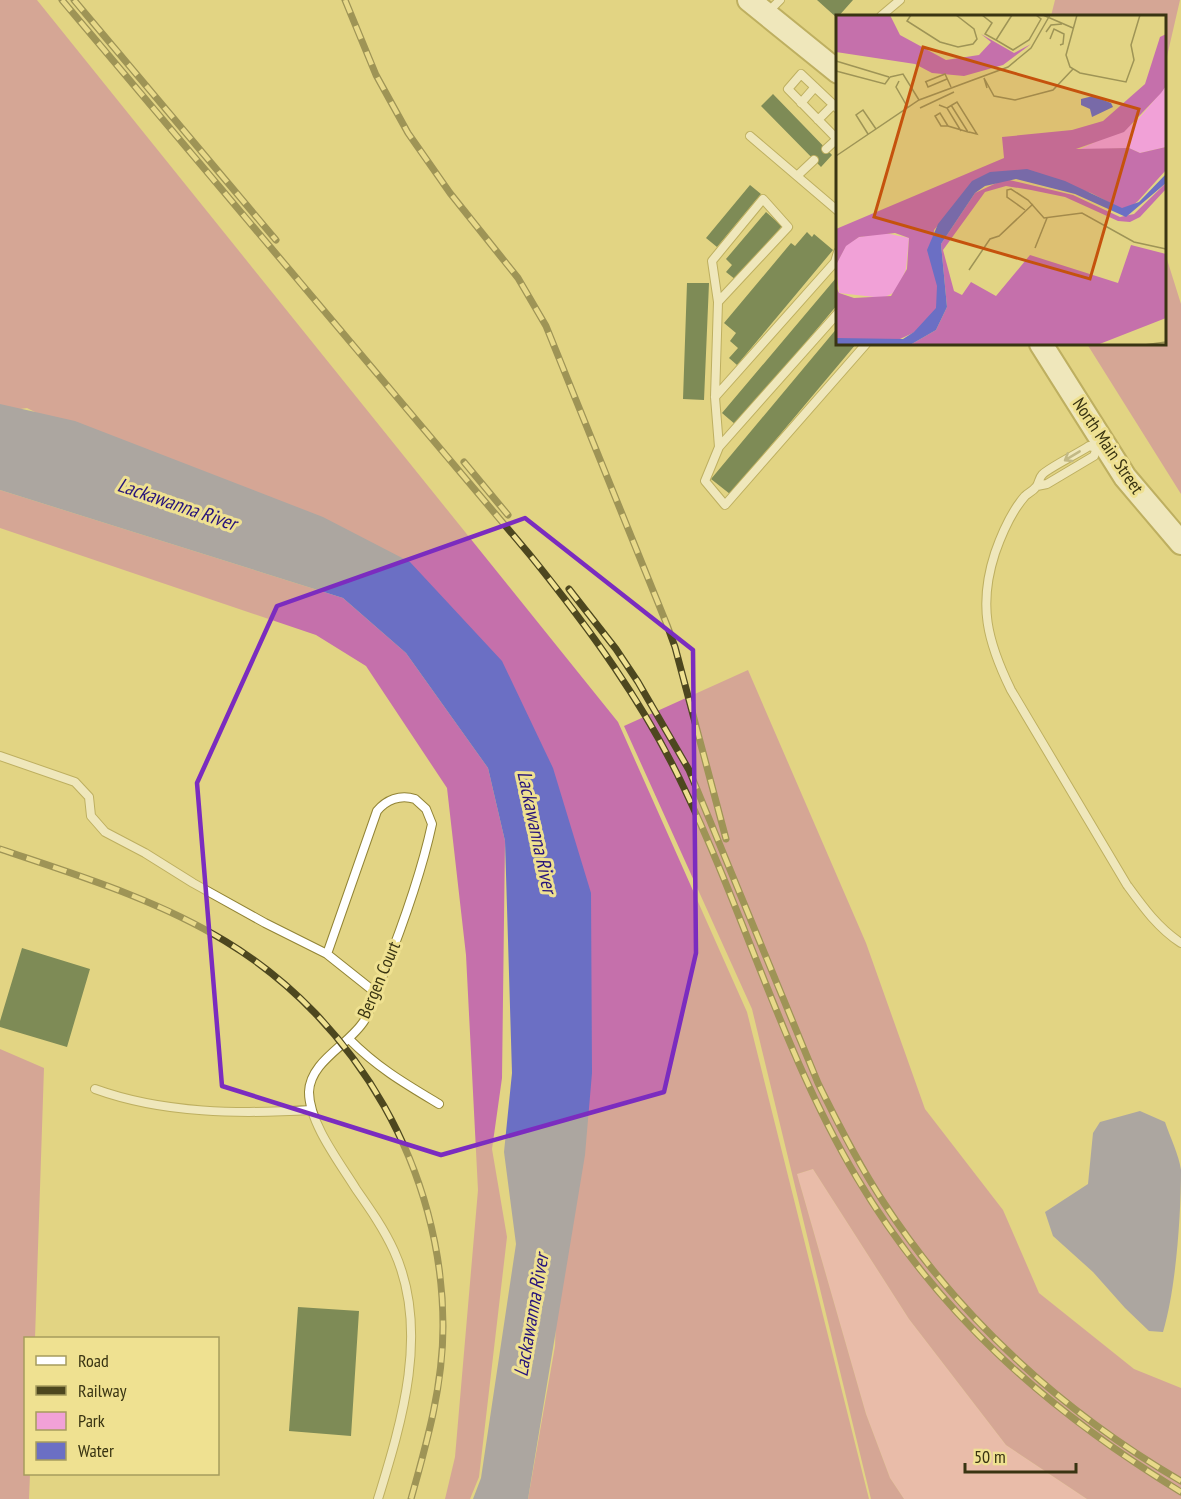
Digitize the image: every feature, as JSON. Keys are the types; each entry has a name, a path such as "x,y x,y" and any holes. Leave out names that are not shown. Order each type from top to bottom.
{"main road":[{"path":"749,0 773,7 836,67"},
{"name":"North Main Street","path":"1042,345 1100,446 1181,543"}],"lane":[{"path":"882,15 900,0"},
{"path":"818,120 835,107 801,74 788,89 801,103 818,120 836,138"},
{"path":"801,103 815,87"},
{"path":"750,136 836,210"},
{"path":"826,149 836,140"},
{"path":"797,176 814,160"},
{"path":"718,302 788,227 763,199 712,261 718,302 715,397 719,447"},
{"path":"715,397 836,263"},
{"path":"836,314 719,447 705,481 725,506 865,345"},
{"path":"1100,446 1095,456 1047,484 1038,486 1026,496 1009,519 998,543 988,576 986,610 990,640 1011,690 1127,885 1148,914 1181,943"},
{"path":"0,756 75,782 89,797 90,816 105,832 145,853 193,883 327,954 376,993"},
{"name":"Bergen Court","path":"327,954 377,812 388,801 403,797 415,799 426,809 432,824 408,908 363,1023 316,1072 309,1087 312,1110 327,1142 381,1226 394,1252 408,1294 412,1328 408,1376 401,1417 378,1499"},
{"path":"349,1039 370,1060 438,1104"},
{"path":"95,1089 114,1096 183,1109 259,1113 312,1110"}],"highlighted area":[{"path":"525,518 693,650 696,953 664,1092 441,1155 222,1086 197,783 277,606"}],"green space":[{"path":"813,1169 909,1319 1006,1445 1087,1499 904,1499 890,1478 866,1414 797,1174"}],"shaded area":[{"path":"0,0 37,0 618,722 747,1012 869,1499 528,1499 555,1346 562,1156 584,962 446,658 186,489 27,408 0,412"},
{"path":"1055,0 1180,0 1166,61 1166,15 1051,15"},
{"path":"1166,256 1181,304 1181,494 1088,345 1166,345"},
{"path":"0,490 343,598 406,653 488,768 505,841 502,1078 492,1149 507,1237 479,1477 470,1499 445,1499 455,1457 478,1190 466,955 447,788 366,666 316,635 0,528"},
{"path":"748,670 866,943 925,1109 1003,1210 1039,1293 1134,1369 1181,1388 1181,1499 1087,1499 1006,1445 909,1319 813,1169 797,1174 866,1414 890,1478 904,1499 871,1499 752,1009 624,726"},
{"path":"0,1049 44,1068 35,1337 24,1337 24,1475 30,1475 29,1499 0,1499"}],"water":[{"name":"Lackawanna River","path":"0,404 75,421 323,517 410,562 502,661 553,768 591,893 592,1073 585,1155 528,1499 473,1499 481,1478 516,1244 504,1152 512,1073 505,841 488,768 406,653 343,598 0,490"},
{"path":"1140,1111 1165,1122 1181,1170 1177,1252 1168,1315 1163,1332 1149,1331 1093,1272 1053,1236 1045,1212 1088,1184 1093,1133 1100,1122"}],"building":[{"path":"817,0 853,0 836,17"},
{"path":"773,94 832,155 821,167 761,106"},
{"path":"750,185 761,194 717,247 706,238"},
{"path":"766,212 782,226 736,280 726,272 732,265 726,259"},
{"path":"807,232 812,237 814,234 833,250 737,365 729,358 738,348 730,341 736,333 724,323 791,243 795,246"},
{"path":"836,278 836,306 736,425 722,413"},
{"path":"687,283 709,283 704,400 683,399"},
{"path":"836,329 836,345 855,345 730,494 711,479"},
{"path":"22,948 90,969 67,1047 0,1027"},
{"path":"298,1307 359,1311 351,1436 289,1431"}],"railway":[{"path":"62,0 530,555 614,667 651,726 684,788 727,886 787,1035 831,1132 857,1178 923,1273 999,1355 1041,1392 1132,1461 1181,1492"},
{"path":"74,0 276,240"},
{"path":"345,0 376,75 408,133 450,193 518,278 546,326 675,647 726,839"},
{"path":"464,462 508,515"},
{"path":"569,589 616,649 638,682 689,770 818,1083 849,1144 884,1203 913,1245 945,1285 1016,1359 1095,1425 1181,1481"},
{"path":"0,849 144,900 225,941 273,974 315,1013 352,1057 384,1106 409,1158 428,1212 439,1269 443,1326 437,1392 411,1499"}]}
